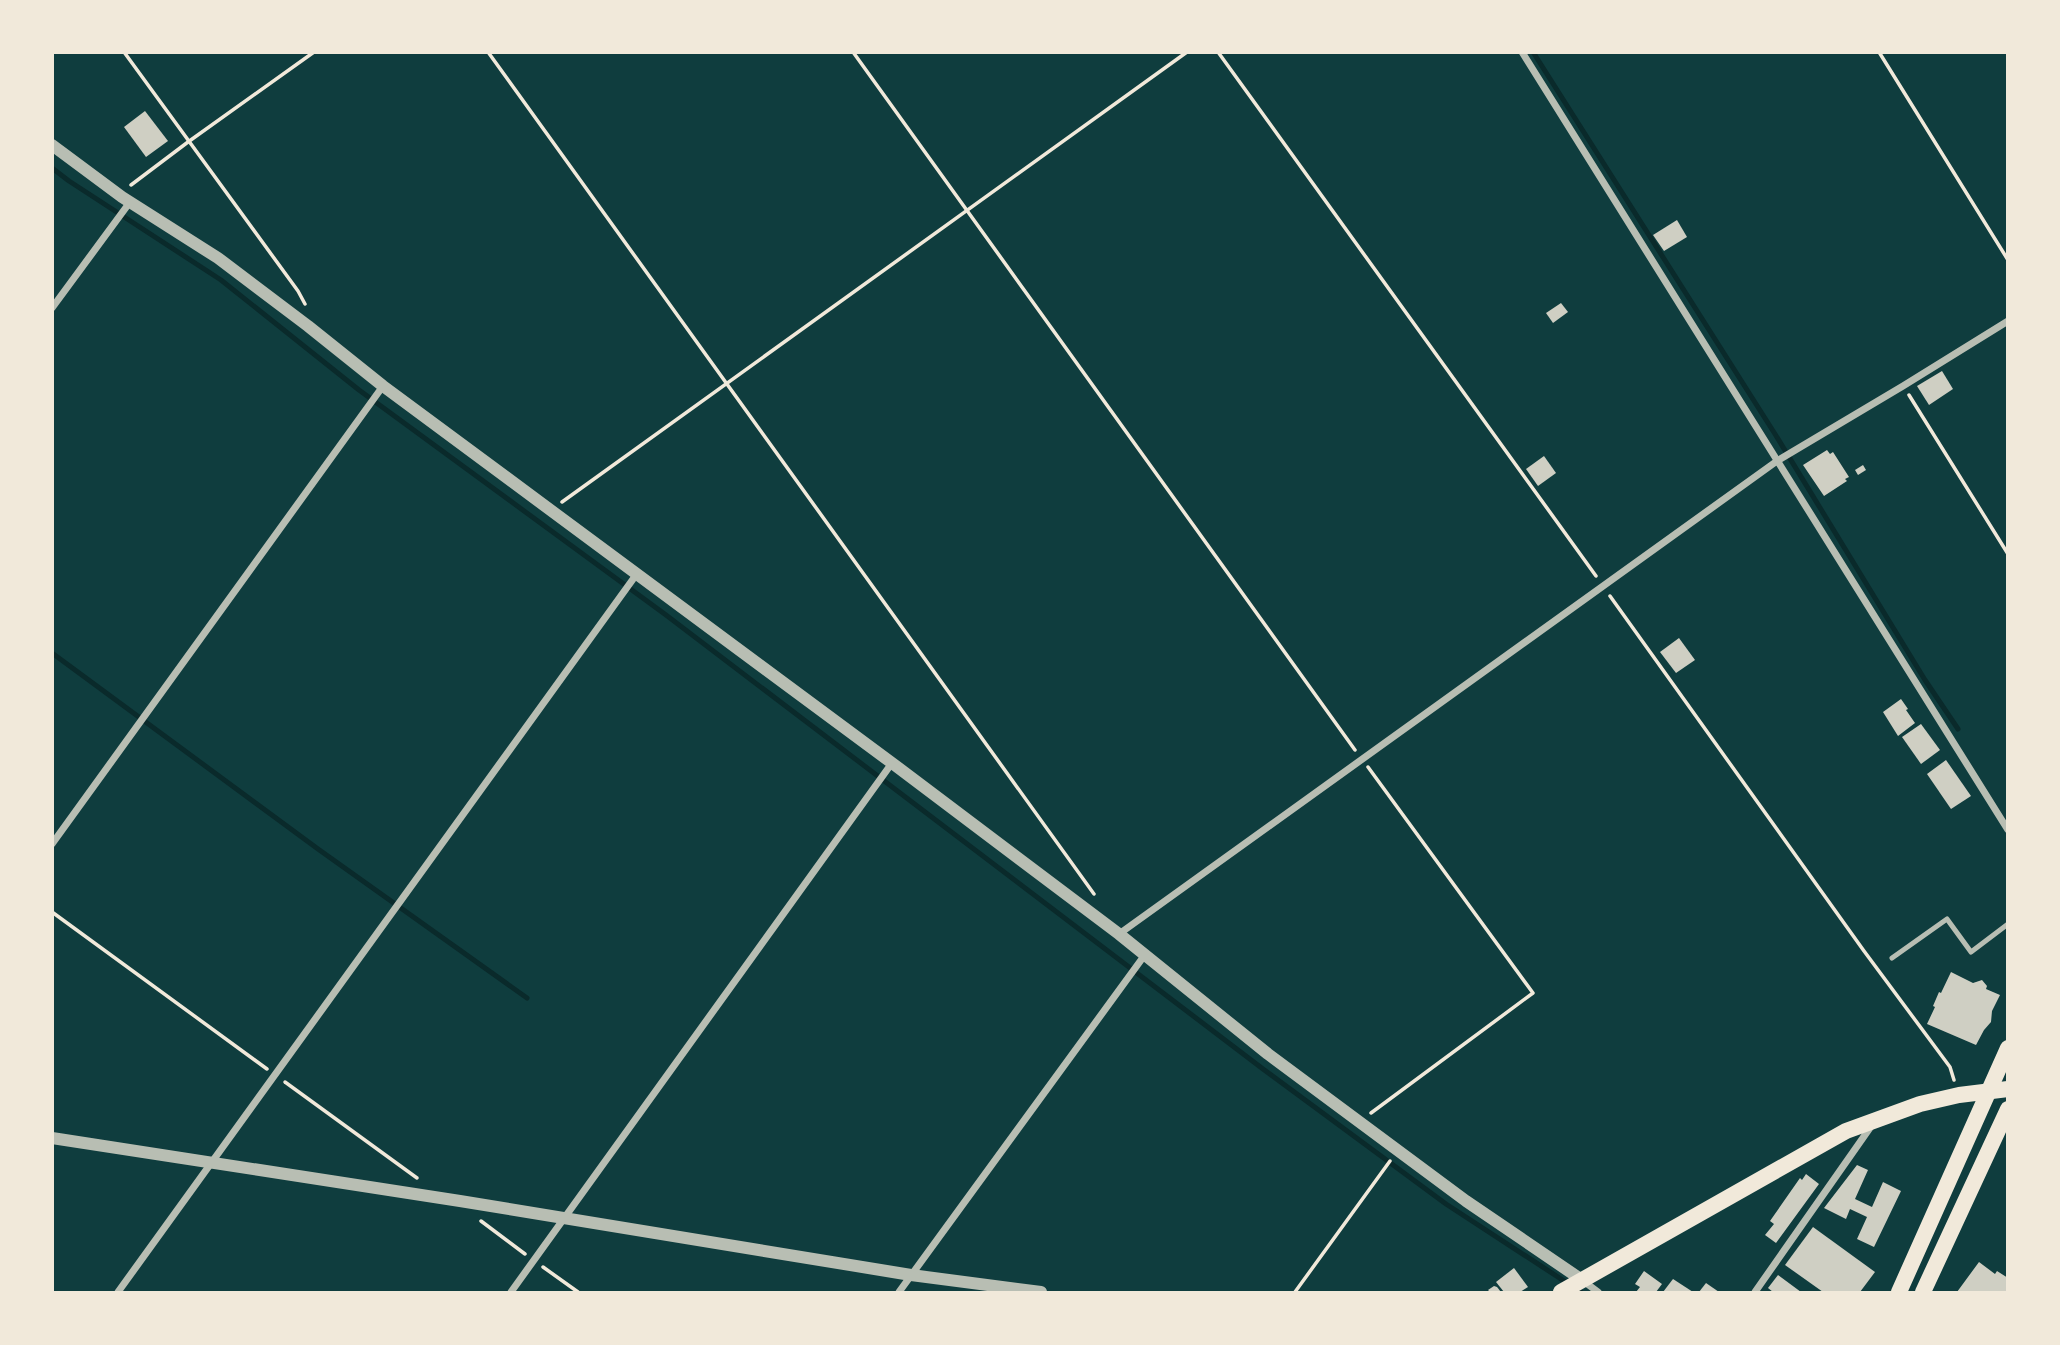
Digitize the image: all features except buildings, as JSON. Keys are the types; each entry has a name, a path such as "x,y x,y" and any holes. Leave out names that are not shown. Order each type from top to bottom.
{"main road":[{"path":"1899,1293 2007,1048"},
{"path":"1560,1293 1846,1131 1920,1104 1959,1095 2007,1089"},
{"path":"1923,1293 2007,1110"}],"street":[{"path":"1522,52 2007,830"},
{"path":"52,145 126,199 218,258 549,511 1119,934 1268,1054 1466,1201 1598,1293"},
{"path":"52,308 126,199"},
{"path":"1119,934 1777,461 2007,321"},
{"path":"52,844 383,386"},
{"path":"118,1293 636,575"},
{"path":"511,1293 892,763"},
{"path":"899,1293 1144,956"},
{"path":"1755,1293 1877,1118"},
{"path":"52,1138 911,1275 1041,1293"}],"lane":[{"path":"1892,958 1947,919 1971,952 2007,924"}],"path":[{"path":"124,52 298,291 306,306 308,326"},
{"path":"126,199 129,187 314,52"},
{"path":"488,52 1096,897 1092,915"},
{"path":"853,52 1209,550 1534,993 1359,1121"},
{"path":"549,511 1188,52"},
{"path":"1218,52 1950,1067 1959,1095"},
{"path":"1879,52 2007,260"},
{"path":"1903,386 2007,554"},
{"path":"52,912 424,1184 435,1197"},
{"path":"1295,1293 1398,1150"},
{"path":"460,1201 473,1215 578,1293"}],"waterway":[{"path":"1533,52 1958,729"},
{"path":"52,168 221,280 359,390 666,615 1263,1069 1446,1204 1581,1292"},
{"path":"52,653 318,849 527,998"}]}
